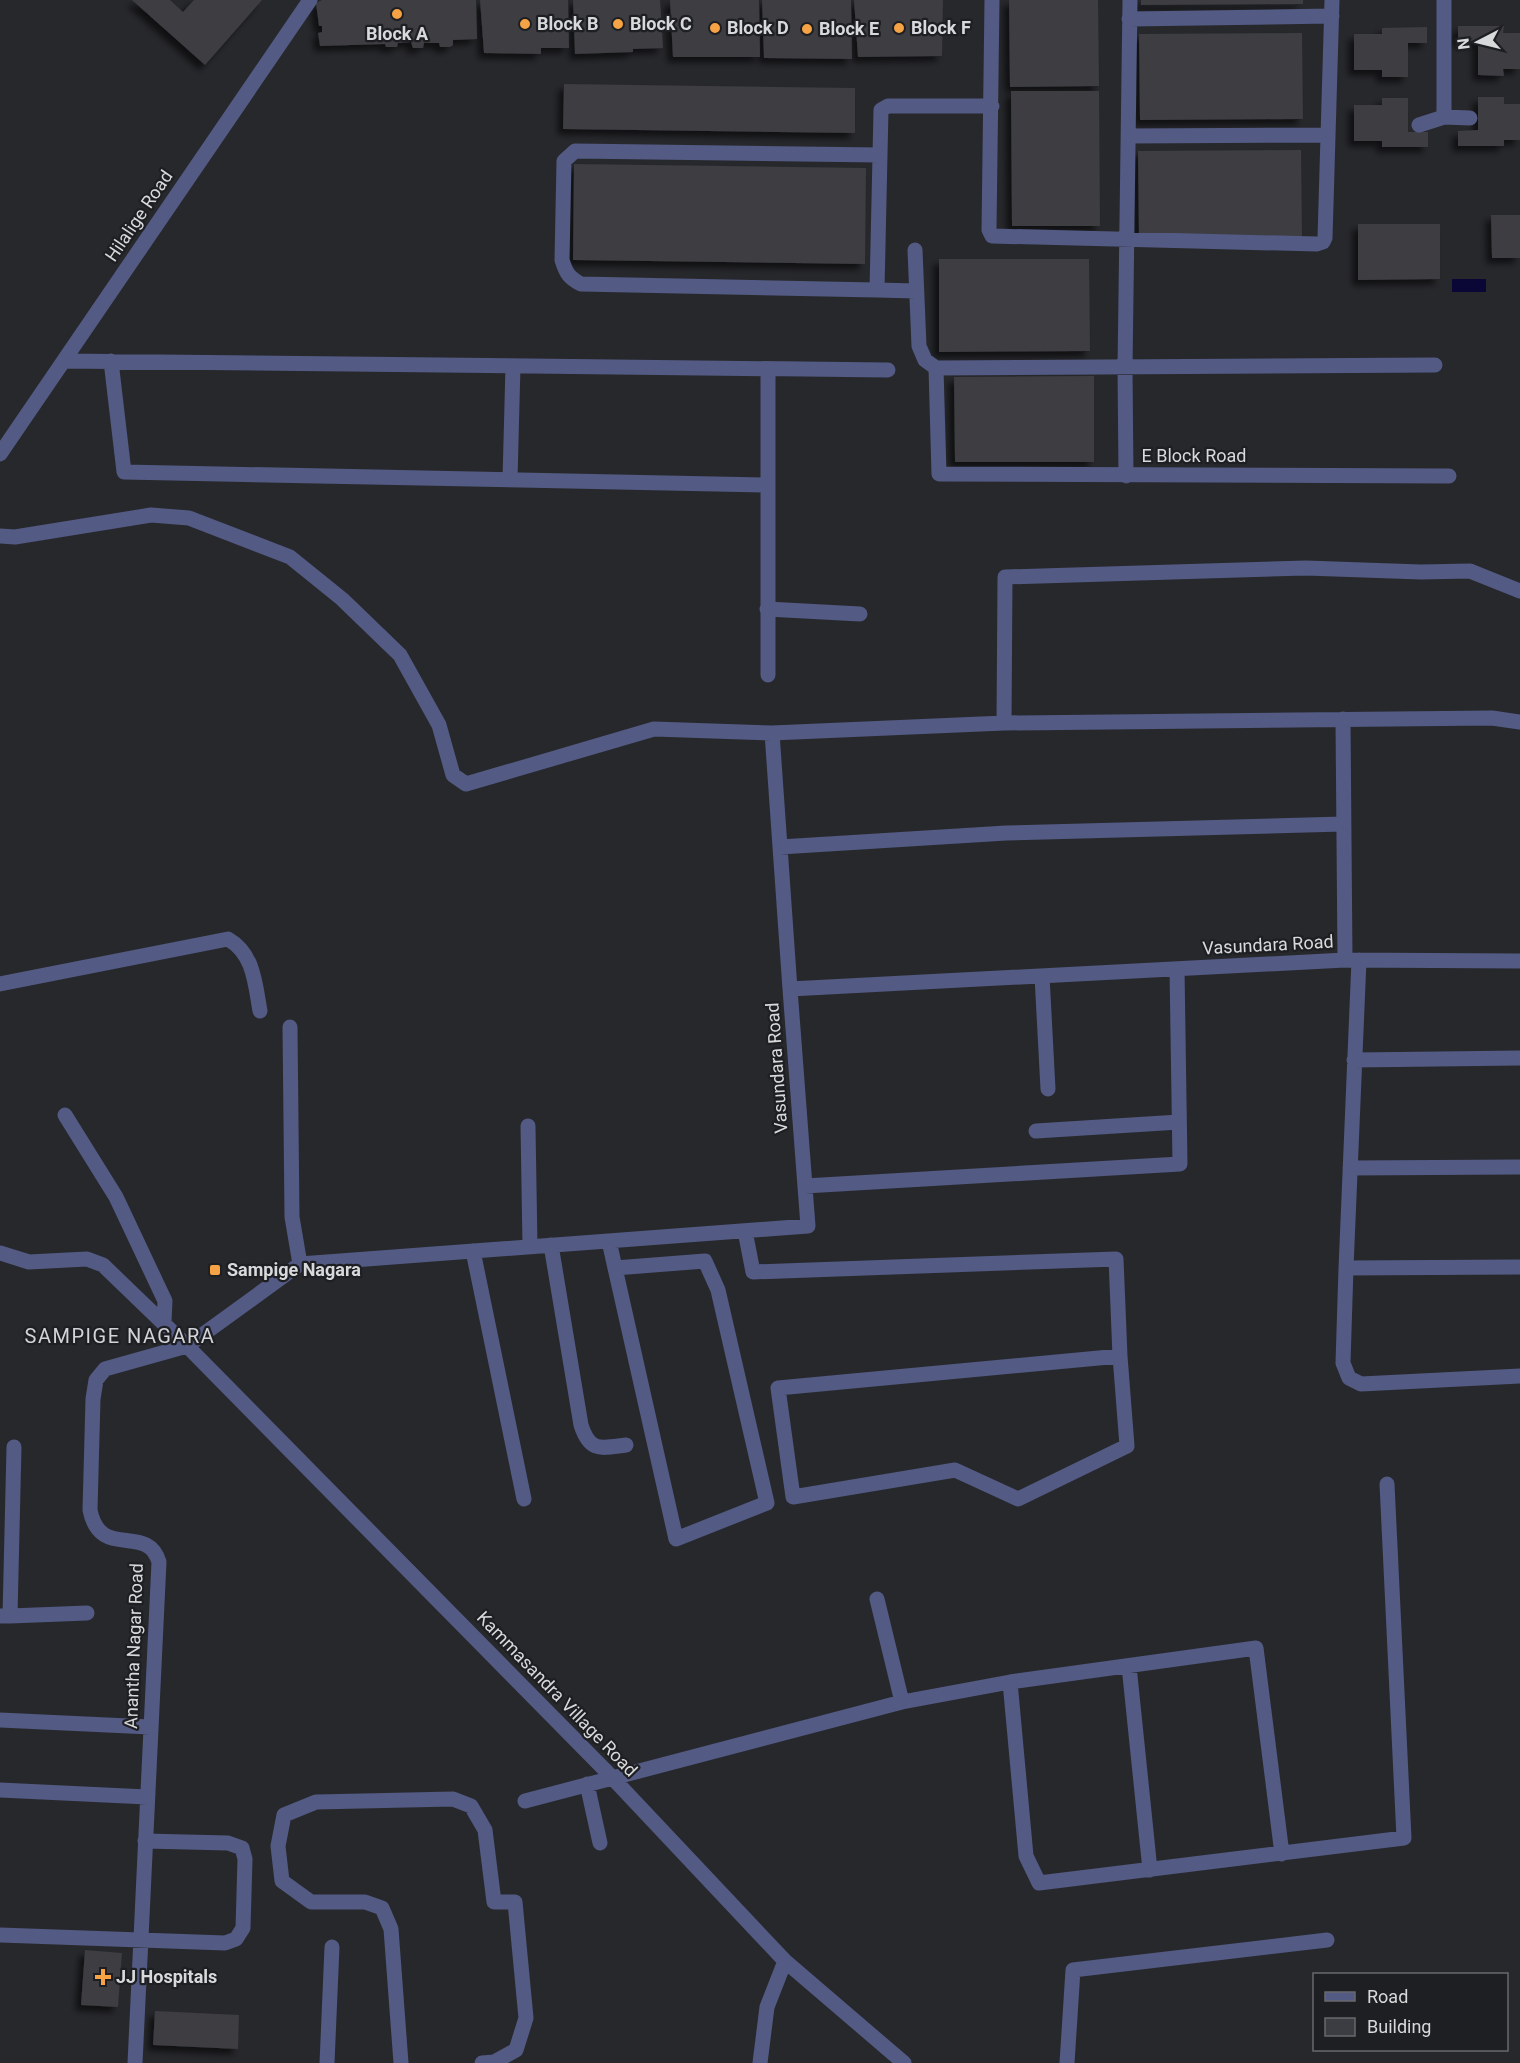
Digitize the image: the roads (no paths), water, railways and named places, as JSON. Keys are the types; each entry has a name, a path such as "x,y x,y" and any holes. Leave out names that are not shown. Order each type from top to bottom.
{"street":[{"name":"Hilalige Road","path":"0,454 310,0"},
{"path":"992,0 990,234 995,237 1126,241 1321,244 1325,238 1332,8 1129,19"},
{"path":"1126,476 1126,241 1130,0"},
{"path":"1444,0 1444,117"},
{"path":"877,290 880,114 884,107 992,106"},
{"path":"1419,125 1444,117 1470,118"},
{"path":"1129,136 1327,135"},
{"path":"880,155 575,151 564,161 562,260 571,279 581,284 916,291"},
{"path":"915,250 919,346 925,360 936,369 1435,365"},
{"path":"64,361 888,370"},
{"path":"111,361 124,472 768,484"},
{"path":"510,479 513,366"},
{"path":"768,369 768,675"},
{"name":"E Block Road","path":"936,369 939,474 1449,476"},
{"path":"0,536 15,537 151,515 189,518 290,557 342,599 400,655 439,725 453,775 465,784 654,729 772,733 1004,723 1492,718 1520,722"},
{"path":"1004,723 1005,577 1306,568 1421,572 1470,571 1520,591"},
{"path":"767,609 860,614"},
{"path":"1343,719 1343,824 1352,960 1354,1060 1342,1363 1348,1378 1361,1384 1520,1376"},
{"path":"772,733 790,988"},
{"path":"780,848 1006,833 1343,824"},
{"path":"0,984 228,939 236,944 251,964 260,1011"},
{"name":"Vasundara Road","path":"300,1264 808,1227 790,988 1352,960 1520,961"},
{"path":"805,1186 1180,1164 1177,969"},
{"path":"1042,976 1048,1089"},
{"path":"0,1253 29,1262 96,1261 103,1265 187,1346 300,1264 292,1216 290,1027"},
{"path":"1354,1060 1520,1058"},
{"path":"65,1115 121,1207 165,1301 164,1322"},
{"path":"1036,1131 1179,1122"},
{"path":"528,1126 530,1247"},
{"path":"1350,1168 1520,1167"},
{"path":"745,1231 753,1272 1116,1259 1127,1446 1018,1499 955,1470 793,1497 778,1388 1120,1356"},
{"path":"609,1241 615,1268 676,1539 767,1503 718,1290 705,1261 615,1268"},
{"path":"551,1245 585,1439 591,1445 604,1447 626,1445"},
{"path":"473,1251 524,1499"},
{"path":"1346,1268 1520,1267"},
{"name":"Anantha Nagar Road","path":"135,2063 159,1562 156,1553 149,1546 141,1542 109,1538 100,1533 92,1519 90,1510 93,1399 96,1380 105,1369 187,1346"},
{"name":"Kammasandra Village Road","path":"187,1346 612,1777 785,1961 904,2063"},
{"path":"14,1447 5,1616 87,1613"},
{"path":"1010,1682 1026,1856 1039,1883 1404,1839 1387,1484"},
{"path":"877,1599 902,1702"},
{"path":"525,1801 902,1702 1010,1682 1256,1648 1282,1854"},
{"path":"1129,1666 1150,1870"},
{"path":"0,1720 150,1727"},
{"path":"587,1784 600,1843"},
{"path":"0,1790 147,1797"},
{"path":"401,2063 391,1929 382,1908 365,1902 311,1902 282,1881 278,1846 284,1815 316,1802 453,1799 471,1806 485,1830 494,1902 514,1902 526,2018 516,2050 494,2062 482,2063"},
{"path":"0,1935 225,1943 236,1939 243,1928 245,1859 242,1848 228,1843 145,1841"},
{"path":"1067,2063 1073,1970 1327,1940"},
{"path":"327,2063 332,1947"},
{"path":"760,2063 767,2007 785,1961"}],"place":[{"name":"Block A","path":"397,14"},
{"name":"Block B","path":"525,24"},
{"name":"Block C","path":"618,24"},
{"name":"Block D","path":"715,28"},
{"name":"Block F","path":"899,28"},
{"name":"Block E","path":"807,29"},
{"name":"Sampige Nagara","path":"215,1270"},
{"name":"JJ Hospitals","path":"103,1977"}],"district":[{"name":"SAMPIGE NAGARA","path":"120,1336"}]}
